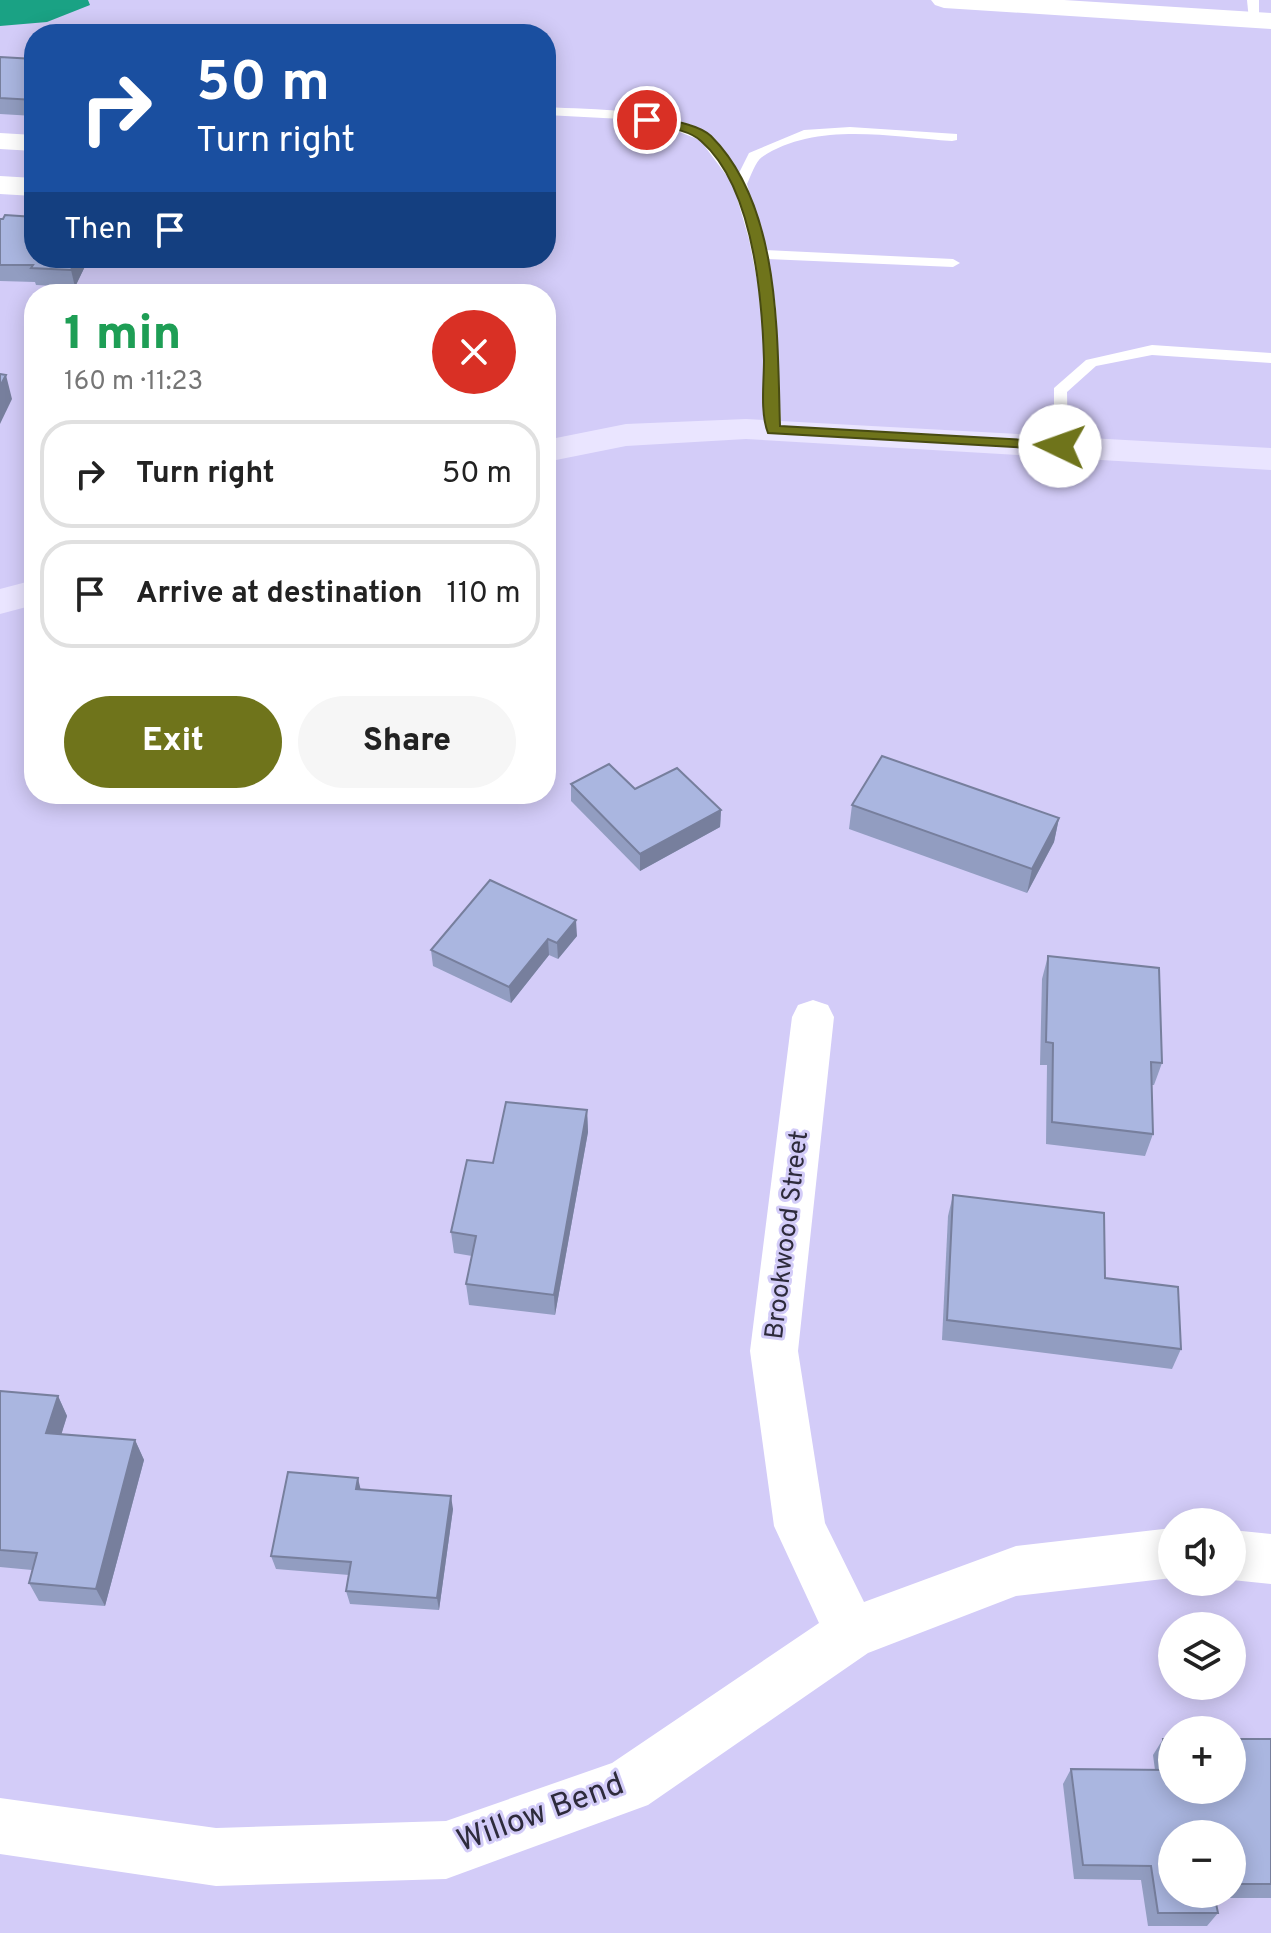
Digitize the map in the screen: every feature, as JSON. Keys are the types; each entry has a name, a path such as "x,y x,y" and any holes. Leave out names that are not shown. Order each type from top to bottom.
{"street":[{"path":"944,0 1260,14"},
{"path":"0,141 24,142"},
{"path":"0,185 24,186"},
{"path":"556,449 626,435 773,430 1271,459"},
{"path":"0,602 24,595"},
{"name":"Brookwood Street","path":"813,1017 774,1351 800,1526 851,1633"},
{"name":"Willow Bend","path":"0,1826 216,1857 446,1850 628,1785 851,1633 1016,1571 1158,1555"},
{"path":"1246,1556 1271,1559"}],"lane":[{"path":"556,112 622,115 705,137 740,184 769,306 773,430"},
{"path":"740,184 754,156 804,134 850,131 952,137"},
{"path":"759,254 953,263"},
{"path":"1060,446 1059,391 1091,363 1152,350 1271,358"}],"shaded area":[{"path":"0,0 88,0 90,5 47,22 0,26"}],"building":[{"path":"0,57 24,58 24,99 0,98"},
{"path":"5,215 24,216 24,265 0,265 0,219"},
{"path":"31,268 72,268 71,270"},
{"path":"882,756 1059,818 1032,869 852,805"},
{"path":"609,764 635,789 677,768 721,810 640,854 571,784"},
{"path":"490,880 576,920 557,943 548,939 509,987 431,950"},
{"path":"1048,956 1159,968 1162,1063 1151,1062 1153,1134 1052,1122 1053,1043 1046,1042"},
{"path":"506,1102 587,1110 554,1295 466,1284 476,1236 451,1232 467,1160 493,1163"},
{"path":"953,1195 1104,1213 1105,1278 1178,1287 1181,1349 947,1320"},
{"path":"0,1391 58,1396 46,1433 135,1440 96,1589 29,1583 37,1553 0,1550"},
{"path":"288,1472 358,1478 356,1489 451,1496 437,1598 346,1591 351,1562 271,1556"},
{"path":"1246,1739 1271,1739 1271,1884 1246,1884 1246,1820 1158,1820 1158,1908 1217,1908 1218,1913 1158,1913 1151,1866 1083,1865 1071,1769 1158,1770 1158,1804 1246,1804"}],"route":[{"path":"647,120 705,137 740,184 756,239 769,306 773,430 1060,446"}]}
